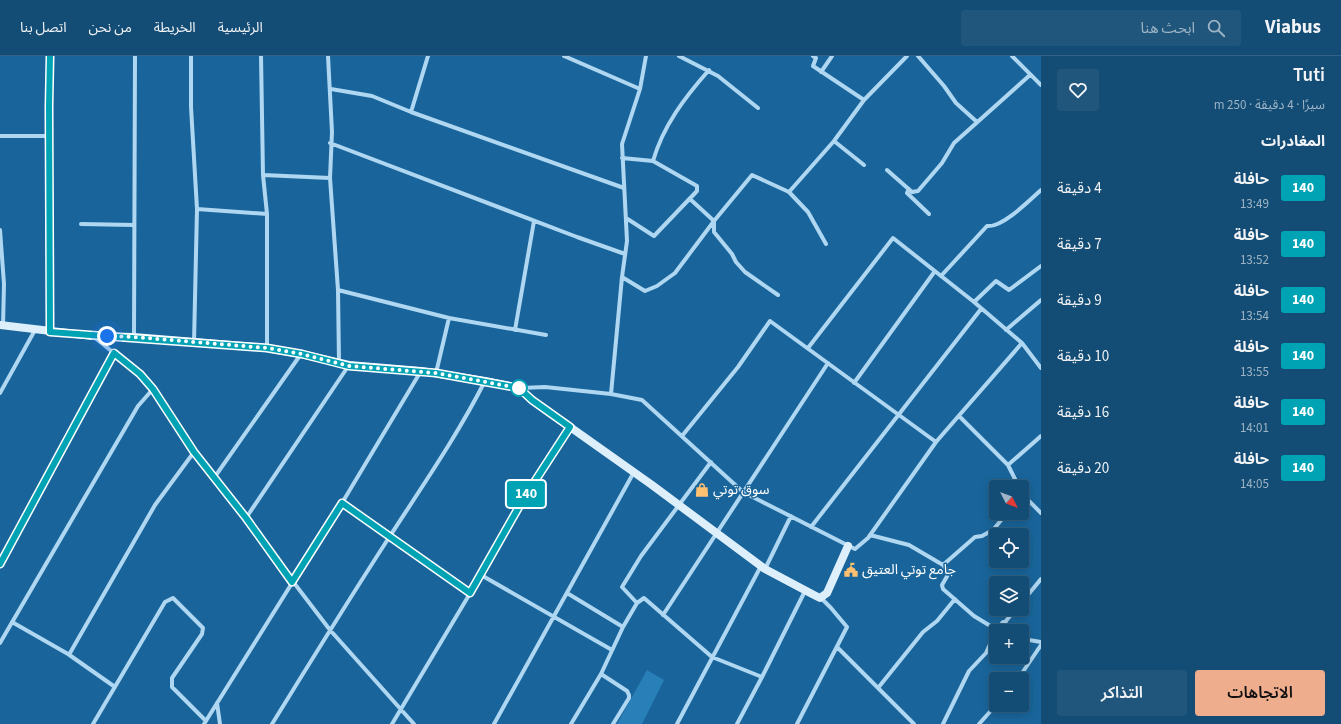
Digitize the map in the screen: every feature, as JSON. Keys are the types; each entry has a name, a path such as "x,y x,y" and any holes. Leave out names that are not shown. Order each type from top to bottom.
{"street":[{"path":"50,56 50,332"},
{"path":"134,56 134,337"},
{"path":"191,56 191,107 197,209 194,343"},
{"path":"261,56 264,175 267,214 267,348"},
{"path":"328,56 330,89 330,178 338,290 339,362"},
{"path":"411,112 428,56"},
{"path":"564,56 640,89"},
{"path":"611,394 622,277 627,241 622,158 623,139 640,89 646,56"},
{"path":"679,56 709,70 758,108"},
{"path":"813,56 816,60 812,65 864,100"},
{"path":"821,72 832,56"},
{"path":"789,192 834,141 864,100 908,56"},
{"path":"918,56 944,86 956,103 977,122"},
{"path":"1012,56 1030,75 1040,82"},
{"path":"653,161 657,148 676,110 709,70"},
{"path":"887,170 912,192 918,190 942,163 954,143 1030,75"},
{"path":"330,89 372,96 411,112 624,188"},
{"path":"0,136 50,136"},
{"path":"834,141 864,166"},
{"path":"330,143 625,254"},
{"path":"622,158 653,161 697,186 697,191 654,236 626,218"},
{"path":"264,175 330,178"},
{"path":"622,277 645,291 676,273 714,221 752,175 789,192 808,212 826,244"},
{"path":"909,189 906,193 929,214"},
{"path":"941,276 987,226 992,227 1014,214 1041,190"},
{"path":"690,198 714,221 714,232 732,254 736,262 745,272 778,296"},
{"path":"197,209 267,214"},
{"path":"515,330 534,220"},
{"path":"81,224 134,225"},
{"path":"0,230 4,284 2,326 93,336 134,337 267,348 339,362 349,366 421,371 519,388 545,387 611,394 642,400 743,492 856,549 870,535 936,442 1022,344"},
{"path":"808,348 893,238 974,302 1022,344 1041,368"},
{"path":"974,302 996,281 1009,290 1041,266"},
{"path":"854,383 935,271"},
{"path":"338,290 449,318 546,335"},
{"path":"1006,330 1041,300"},
{"path":"812,527 982,309"},
{"path":"436,373 449,318"},
{"path":"682,436 738,367 770,321 936,442"},
{"path":"0,393 35,330"},
{"path":"93,336 140,374 153,389 194,452 246,518 292,582 330,630 414,724"},
{"path":"0,562 114,353"},
{"path":"214,478 302,354"},
{"path":"663,615 828,363"},
{"path":"246,518 349,366"},
{"path":"93,724 165,602 173,598 203,628 202,634 172,678 172,687 205,722 246,654 342,503 421,371"},
{"path":"272,724 330,630 459,429 485,381"},
{"path":"519,388 532,400 634,472 763,568 806,589 820,598 831,608 847,627 797,724"},
{"path":"0,643 138,406 153,389"},
{"path":"959,416 1008,465 1016,480"},
{"path":"392,724 481,575 524,498 570,427"},
{"path":"1008,465 1041,436"},
{"path":"68,654 155,505 194,452"},
{"path":"637,603 622,587 641,556 711,462"},
{"path":"494,724 634,472"},
{"path":"1029,501 1041,513"},
{"path":"342,503 470,593"},
{"path":"678,724 712,658 763,568 790,516"},
{"path":"943,565 975,537 982,536 993,530 1001,520"},
{"path":"870,535 909,545 943,565 949,573 942,585 943,589 974,616 989,626"},
{"path":"820,598 828,591 848,546"},
{"path":"481,575 612,650"},
{"path":"1029,594 1041,579"},
{"path":"737,724 806,589"},
{"path":"567,593 623,627"},
{"path":"572,724 601,674 623,627 637,603 644,598 712,658 762,677"},
{"path":"878,688 923,632 938,621 955,599"},
{"path":"1001,624 1010,616"},
{"path":"12,622 68,654 115,687"},
{"path":"1022,672 1041,643 1029,640"},
{"path":"943,724 969,671 986,653 989,646"},
{"path":"837,648 912,723"},
{"path":"601,674 627,691 629,695 629,698 614,724"},
{"path":"217,703 220,724"},
{"path":"979,724 990,712"}],"shaded area":[{"path":"647,670 664,680 642,724 617,724"}],"bus line":[{"name":"140","path":"0,564 114,353 140,374 153,389 194,452 246,518 292,582 342,503 470,593 524,498 570,427 532,400 519,388 485,381 421,371 349,366 339,362 267,348 50,332 50,56"}],"place":[{"name":"سوق توتي","path":"702,490"},
{"name":"جامع توتي العتيق","path":"851,570"}],"route":[{"path":"107,336 267,348 339,362 349,366 421,371 519,388"}]}
